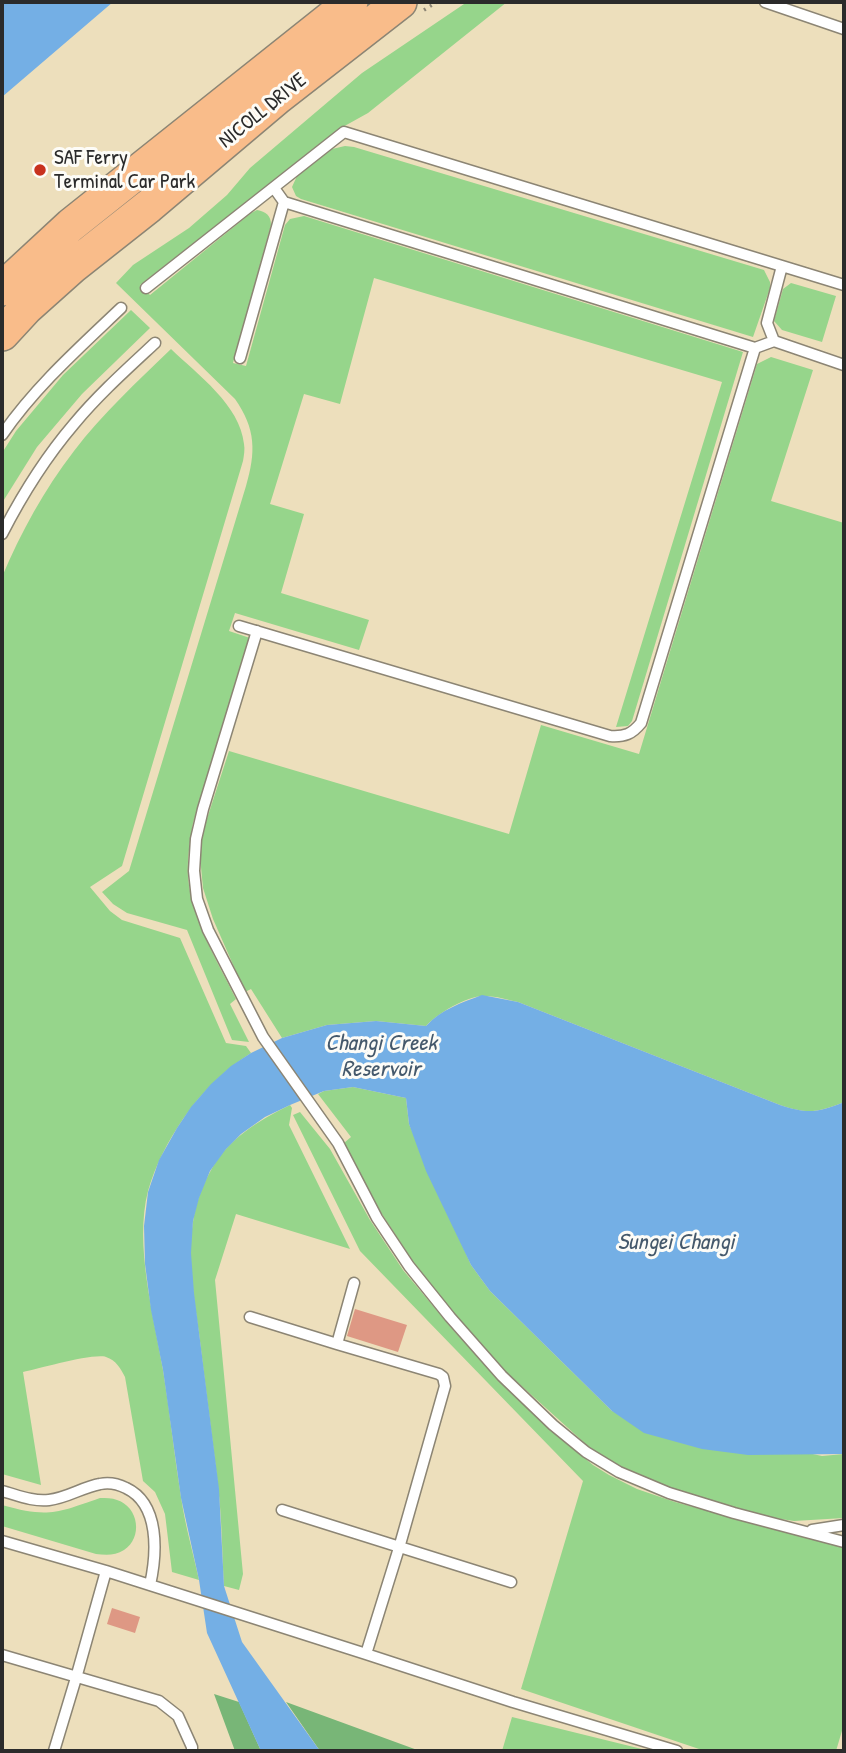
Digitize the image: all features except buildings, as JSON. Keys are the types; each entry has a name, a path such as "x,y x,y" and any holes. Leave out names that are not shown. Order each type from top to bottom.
{"main road":[{"name":"NICOLL DRIVE","path":"2,289 71,225 351,2"},
{"name":"NICOLL DRIVE","path":"2,334 26,308 73,266 278,97 400,2"}],"lane":[{"path":"765,2 844,29"},
{"path":"145,288 344,132 844,285"},
{"path":"274,188 284,202 755,348 774,341 844,365"},
{"path":"240,359 284,202"},
{"path":"774,341 767,323 782,266"},
{"path":"2,435 16,414 57,369 121,308"},
{"path":"2,534 37,472 74,424 110,385 155,343"},
{"path":"239,626 610,736 633,733 641,723 755,348"},
{"path":"257,631 196,839 194,871 197,899 208,930 263,1037 338,1143 377,1218 409,1266 502,1376 553,1425 586,1452 619,1472 682,1497 844,1542"},
{"path":"337,1344 354,1283"},
{"path":"250,1317 439,1374 445,1381 399,1548 366,1654"},
{"path":"2,1491 25,1498 47,1500 100,1484 109,1483 130,1489 146,1504 151,1520 154,1567 150,1585"},
{"path":"282,1510 511,1582"},
{"path":"805,1531 844,1525"},
{"path":"2,1541 106,1571 513,1702 677,1751"},
{"path":"54,1751 106,1571"},
{"path":"2,1655 159,1701 178,1716 192,1751"}],"green space":[{"path":"467,2 507,2 368,113 341,128 140,285 150,295 257,210 267,214 271,225 233,363 246,366 285,225 290,219 304,216 743,352 632,721 628,726 616,727 722,382 374,278 340,404 304,394 270,504 304,514 281,593 369,620 359,650 235,613 229,631 250,638 193,823 188,864 190,893 206,940 236,999 230,1004 249,1042 232,1040 187,930 127,913 113,904 102,892 129,871 246,486 252,441 247,420 235,399 116,283 133,265 189,228 227,195 250,168 362,73"},
{"path":"345,146 764,270 770,288 753,337 296,196 292,187 297,176 332,149"},
{"path":"791,283 836,296 822,342 782,330 774,321 783,289"},
{"path":"131,310 150,328 82,394 37,447 2,503 2,453 16,431 63,375"},
{"path":"171,349 205,380 235,416 241,430 244,457 122,866 90,887 110,911 122,920 180,938 226,1043 246,1046 251,1053 214,1083 183,1119 154,1172 144,1212 147,1280 183,1507 199,1580 172,1572 165,1514 155,1492 143,1481 125,1377 110,1358 89,1357 23,1372 41,1485 2,1474 2,577 34,512 74,451 108,411"},
{"path":"771,357 813,370 771,501 844,523 844,1102 812,1111 789,1108 518,1002 485,996 462,1002 426,1026 376,1021 327,1025 282,1038 251,989 245,992 213,919 203,888 200,857 203,831 229,751 509,834 541,725 639,754 757,364"},
{"path":"353,1087 406,1098 409,1124 471,1265 490,1291 612,1411 822,1456 844,1454 844,1518 794,1521 768,1517 674,1489 623,1469 589,1447 505,1371 456,1317 412,1260 380,1211 344,1143 351,1137 318,1094"},
{"path":"290,1105 292,1108 289,1125 350,1249 236,1214 215,1280 243,1574 239,1590 224,1586 219,1498 193,1292 191,1236 199,1196 217,1160 244,1132"},
{"path":"300,1112 330,1149 370,1220 403,1270 510,1392 593,1465 637,1489 675,1502 844,1548 844,1724 836,1751 705,1751 521,1689 583,1481 360,1251 293,1115"},
{"path":"100,1498 113,1499 124,1504 134,1516 134,1538 130,1545 117,1553 96,1554 2,1526 2,1505 31,1512 52,1512"},
{"path":"214,1694 239,1702 261,1751 235,1751"},
{"path":"286,1702 420,1751 320,1751"},
{"path":"512,1717 650,1751 502,1751"}],"water":[{"path":"2,2 113,2 2,97"},
{"name":"Sungei Changi","path":"482,995 518,1002 790,1108 812,1111 844,1102 844,1454 748,1455 702,1449 644,1433 612,1411 490,1291 471,1265 426,1171 409,1124 406,1098 353,1087 324,1091 265,1117 241,1134 210,1171 193,1221 191,1253 219,1489 224,1586 242,1642 320,1751 261,1751 207,1633 199,1580 181,1498 163,1370 151,1310 145,1264 144,1226 148,1192 159,1160 191,1107 231,1066 251,1053 282,1038 327,1025 376,1021 426,1026 445,1011"}],"place":[{"name":"SAF Ferry Terminal Car Park","path":"40,170"}],"water label":[{"name":"Changi Creek Reservoir","path":"381,1057"}]}
